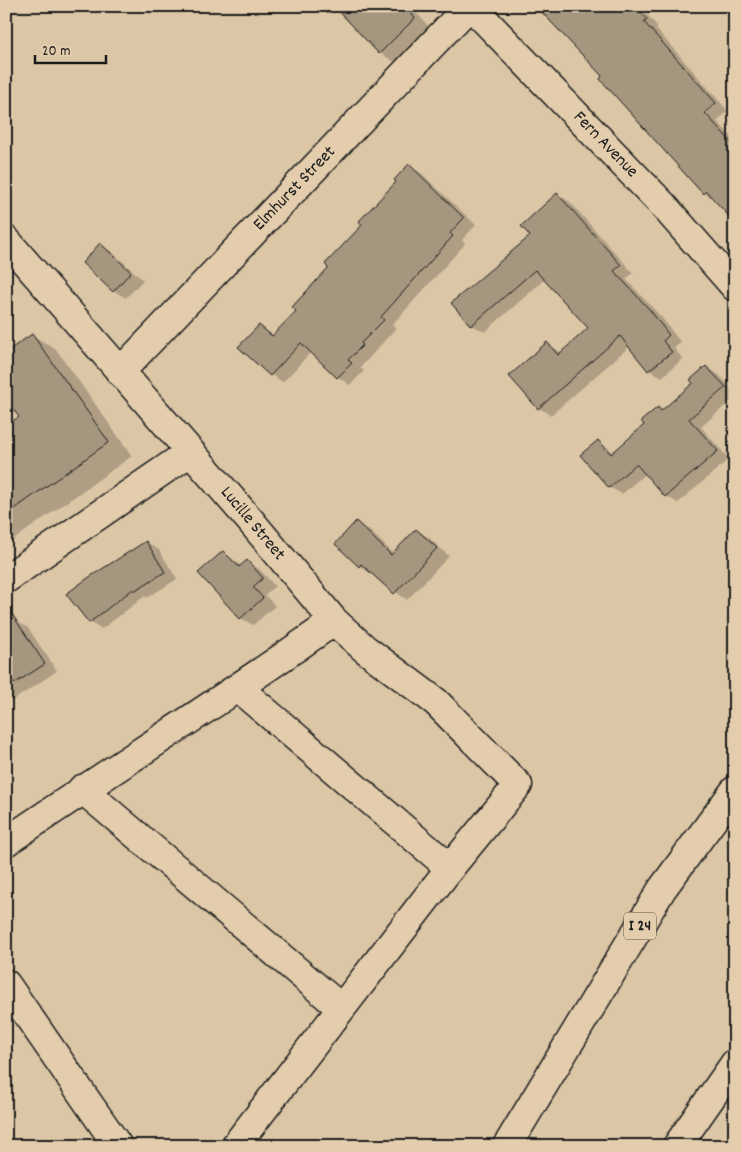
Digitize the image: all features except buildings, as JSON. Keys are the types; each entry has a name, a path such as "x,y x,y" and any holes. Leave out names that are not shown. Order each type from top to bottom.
{"main road":[{"name":"Fern Avenue","path":"470,6 663,205 735,287"},
{"name":"Elmhurst Street","path":"120,372 470,6"},
{"name":"Lucille Street","path":"6,240 334,621 365,649 436,702 518,785 450,868"},
{"path":"6,579 190,452"},
{"path":"6,842 82,789 238,688 334,621"},
{"path":"235,1146 450,868 238,688"},
{"path":"82,789 341,1008"},
{"name":"I 24","path":"508,1146 662,890 735,790"},
{"path":"6,984 118,1146"},
{"path":"677,1146 735,1063"}]}
